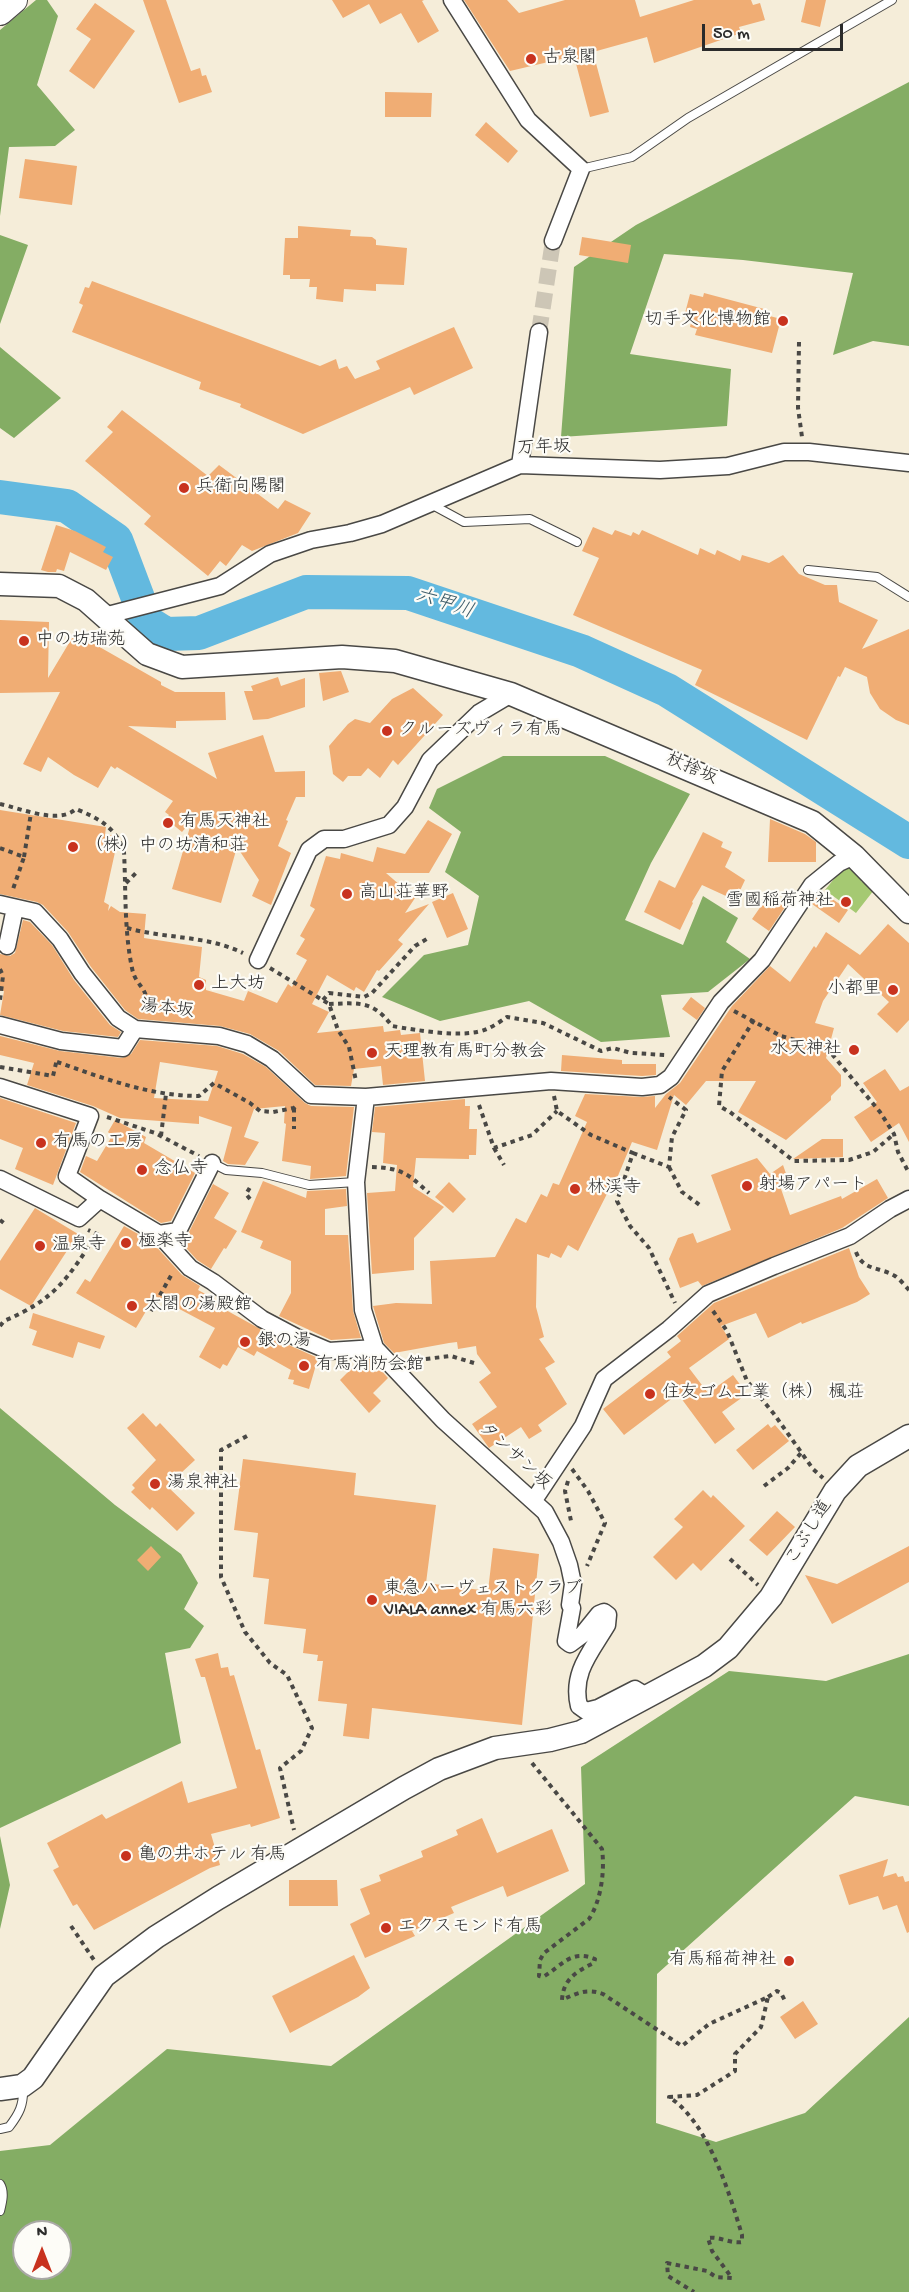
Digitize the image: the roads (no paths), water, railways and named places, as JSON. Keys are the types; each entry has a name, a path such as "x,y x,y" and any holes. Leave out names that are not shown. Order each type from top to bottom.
{"main road":[{"path":"0,12 14,0"}],"street":[{"path":"452,0 528,120 581,169 554,241"},
{"path":"519,465 539,332"},
{"name":"万年坂","path":"113,613 220,586 270,554 311,540 382,524 519,465 660,470 728,466 784,452 809,452 909,463"},
{"name":"杖捨坂","path":"0,584 59,586 113,613 147,654 182,667 342,657 395,661 511,694 812,822 854,856 909,912"},
{"path":"258,960 309,850 324,839 344,839 389,825 405,807 430,760 479,713 511,694"},
{"path":"362,1097 551,1081 624,1087 660,1085 671,1077 721,1002 762,960 812,885 839,863 854,856"},
{"path":"7,946 8,906"},
{"name":"湯本坂","path":"8,906 35,912 60,939 82,973 118,1018 139,1029 211,1035 247,1044 272,1059 311,1095 362,1097"},
{"path":"0,1025 61,1041 123,1048 139,1029"},
{"path":"0,1087 90,1116 67,1176 100,1199 159,1234 190,1268 213,1282 262,1319 329,1352 375,1348"},
{"name":"タンサン坂","path":"362,1097 356,1174 363,1310 375,1348 443,1420 534,1500 552,1523 561,1542 573,1584 570,1605 572,1608 566,1641 570,1644 582,1635 598,1614 604,1612 608,1615 607,1625 578,1674 576,1694 579,1706 586,1711 598,1708 635,1689 648,1697"},
{"path":"159,1234 178,1231 212,1163"},
{"path":"0,1179 79,1218 100,1199"},
{"path":"534,1500 568,1463 604,1379 697,1304 774,1266 850,1236 909,1199"},
{"name":"こぶし道","path":"22,2086 33,2078 104,1976 156,1937 218,1898 439,1769 495,1748 550,1740 580,1732 704,1666 728,1648 771,1597 835,1491 874,1451 909,1436"},
{"path":"0,2089 22,2086"}],"lane":[{"path":"581,169 632,157 688,118 892,0"},
{"path":"429,503 464,522 530,519 577,542"},
{"path":"808,570 877,577 909,597"},
{"path":"212,1163 226,1170 262,1173 309,1185 356,1174"},
{"path":"0,2129 9,2127 19,2115 24,2102 22,2086"},
{"path":"0,2184 3,2202 0,2211"}],"waterway":[{"name":"六甲川","path":"0,497 67,506 116,540 147,622 166,634 199,633 306,592 408,593 581,651 667,690 909,842"}],"tunnel":[{"path":"539,332 553,241"}],"place":[{"name":"古泉閣","path":"531,59"},
{"name":"切手文化博物館","path":"783,321"},
{"name":"兵衛向陽閣","path":"184,488"},
{"name":"中の坊瑞苑","path":"24,641"},
{"name":"クルーズヴィラ有馬","path":"387,731"},
{"name":"有馬天神社","path":"168,823"},
{"name":"（株）中の坊清和荘","path":"73,847"},
{"name":"高山荘華野","path":"347,894"},
{"name":"雪國稲荷神社","path":"846,902"},
{"name":"上大坊","path":"199,985"},
{"name":"小都里","path":"893,990"},
{"name":"水天神社","path":"854,1050"},
{"name":"天理教有馬町分教会","path":"372,1053"},
{"name":"有馬の工房","path":"41,1143"},
{"name":"念仏寺","path":"142,1170"},
{"name":"射場アパート","path":"747,1186"},
{"name":"林渓寺","path":"575,1189"},
{"name":"極楽寺","path":"126,1243"},
{"name":"温泉寺","path":"40,1246"},
{"name":"太閤の湯殿館","path":"132,1306"},
{"name":"銀の湯","path":"245,1342"},
{"name":"有馬消防会館","path":"304,1366"},
{"name":"住友ゴム工業（株） 楓荘","path":"650,1394"},
{"name":"湯泉神社","path":"155,1484"},
{"name":"東急ハーヴェストクラブ VIALA annex 有馬六彩","path":"372,1600"},
{"name":"亀の井ホテル 有馬","path":"126,1856"},
{"name":"エクスモンド有馬","path":"386,1928"},
{"name":"有馬稲荷神社","path":"789,1961"}]}
